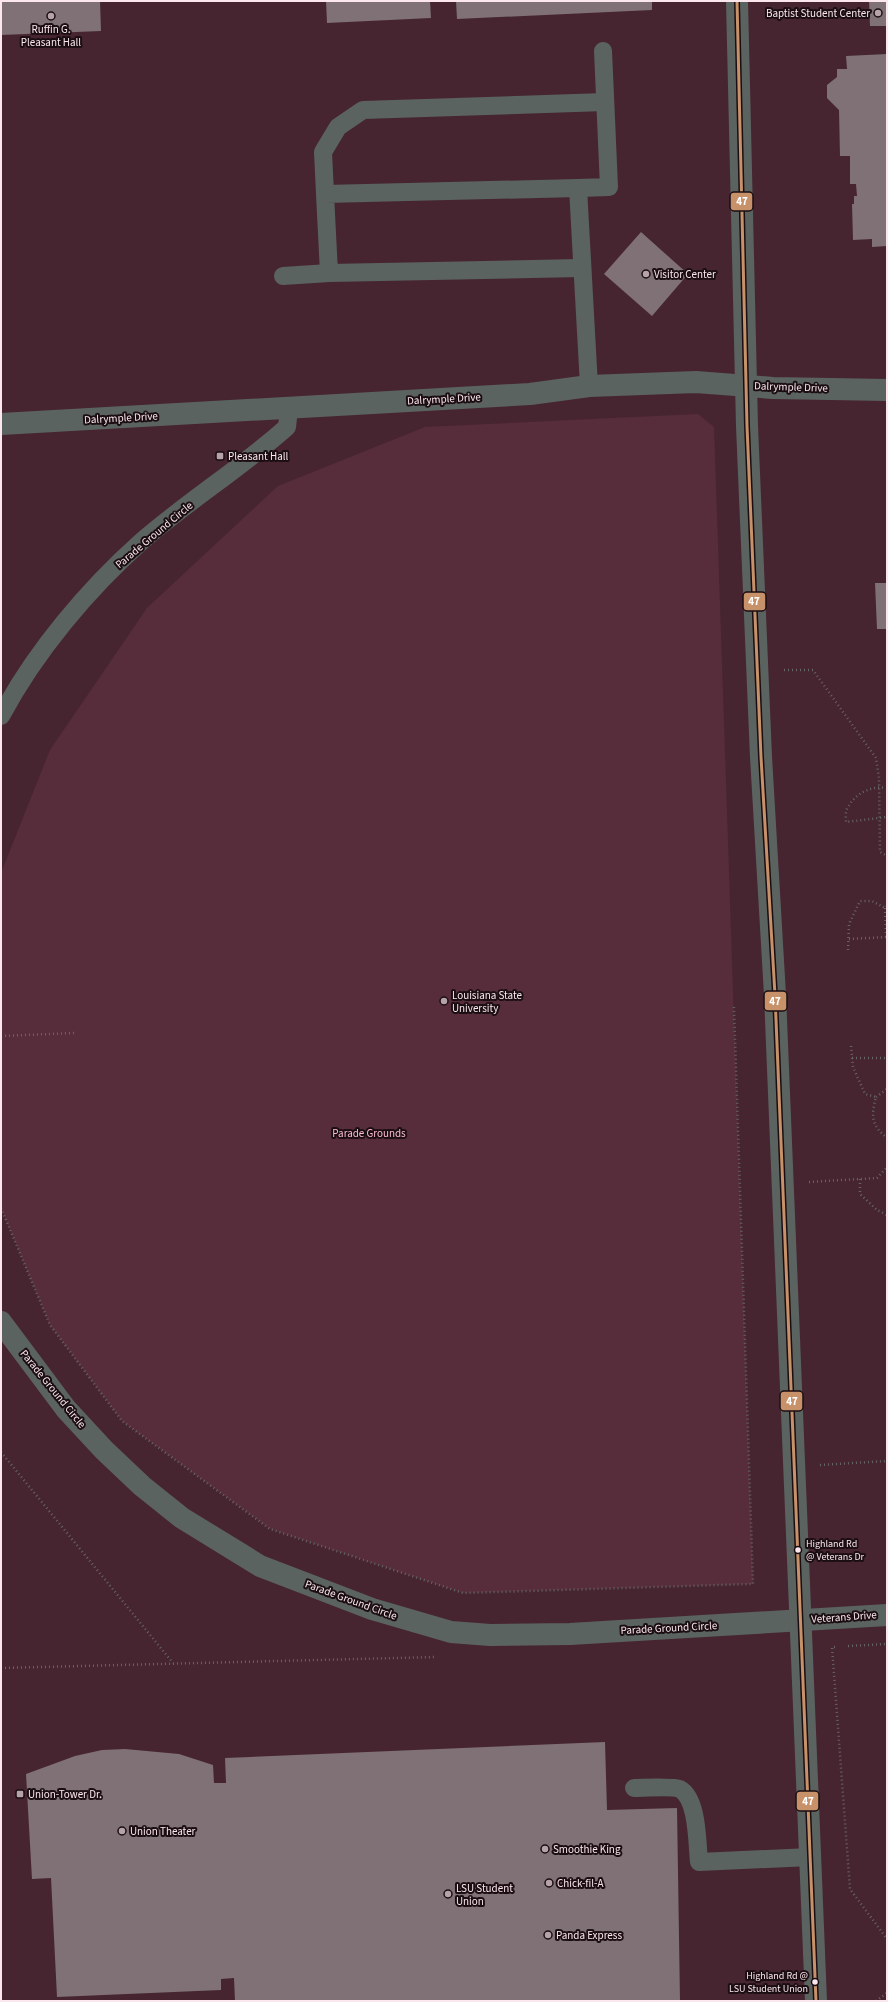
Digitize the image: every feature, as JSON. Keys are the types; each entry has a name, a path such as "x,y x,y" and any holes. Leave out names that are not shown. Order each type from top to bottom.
{"street":[{"path":"737,1 747,385 761,749 775,995 802,1620 816,2001"},
{"name":"Dalrymple Drive","path":"1,424 289,409 530,394 589,386 696,382 773,388 887,390"},
{"name":"Parade Ground Circle","path":"1,1322 66,1409 104,1450 142,1486 182,1518 260,1566 372,1609 451,1632 490,1635 570,1634 802,1620"},
{"name":"Veterans Drive","path":"802,1620 887,1615"}],"lane":[{"path":"325,194 610,187 603,51"},
{"path":"329,273 323,152 338,127 363,110 605,102"},
{"path":"578,188 581,268 589,386"},
{"path":"283,276 329,273 581,268"},
{"name":"Parade Ground Circle","path":"1,716 37,660 69,616 109,573 142,541 258,453 287,427 289,409"},
{"path":"634,1788 679,1789 686,1794 694,1814 699,1862 810,1857"}],"path":[{"path":"782,670 813,670 876,758 879,787 880,852 887,856"},
{"path":"887,788 871,788 856,797 846,810 846,822 887,817"},
{"path":"848,950 849,924 860,901 872,901 886,907 887,937 849,939"},
{"path":"1,1208 50,1325 122,1422 270,1528 463,1593 753,1584 734,1007"},
{"path":"1,1036 74,1033"},
{"path":"851,1046 853,1067 865,1094 876,1097"},
{"path":"852,1058 887,1058"},
{"path":"887,1089 876,1097 871,1115 878,1131 887,1138"},
{"path":"803,1182 877,1178 887,1167"},
{"path":"860,1179 860,1194 877,1210 887,1215"},
{"path":"1,1452 173,1663"},
{"path":"815,1465 887,1462"},
{"path":"887,1644 832,1647 850,1889 887,1939"},
{"path":"1,1668 442,1657"},
{"path":"876,2001 887,1993"}],"shaded area":[{"name":"Louisiana State University","path":"1,1 887,1 887,2001 1,2001"}],"green space":[{"name":"Parade Grounds","path":"698,414 714,427 753,1584 463,1593 270,1529 122,1421 50,1325 1,1208 1,873 50,750 147,608 278,486 425,427"}],"building":[{"name":"Ruffin G. Pleasant Hall","path":"1,1 100,1 101,31 1,35"},
{"path":"326,1 430,1 431,18 327,23"},
{"path":"456,1 652,1 652,10 457,19"},
{"name":"Baptist Student Center","path":"869,1 887,1 887,26 870,26"},
{"path":"887,54 887,246 872,247 872,239 853,240 852,204 854,204 854,196 857,196 856,184 850,184 850,156 840,156 839,110 827,98 827,85 837,77 837,69 847,69 846,56"},
{"name":"Visitor Center","path":"641,232 688,274 652,316 604,274"},
{"path":"875,583 887,583 887,629 877,629"},
{"name":"LSU Student Union","path":"605,1742 607,1810 677,1808 680,2001 235,2001 234,1978 221,1979 221,1990 57,1997 51,1878 32,1879 26,1774 75,1756 102,1750 125,1749 179,1754 213,1765 214,1783 226,1783 225,1758"}],"transit line":[{"name":"47","path":"737,1 747,426 761,757 775,995 816,2001"}],"place":[{"name":"Baptist Student Center","path":"878,13"},
{"name":"Ruffin G. Pleasant Hall","path":"51,16"},
{"name":"Visitor Center","path":"646,274"},
{"name":"Pleasant Hall","path":"220,456"},
{"name":"Louisiana State University","path":"444,1001"},
{"name":"Highland Rd @ Veterans Dr","path":"798,1550"},
{"name":"Union-Tower Dr.","path":"20,1794"},
{"name":"Union Theater","path":"122,1831"},
{"name":"Smoothie King","path":"545,1849"},
{"name":"Chick-fil-A","path":"549,1883"},
{"name":"LSU Student Union","path":"448,1894"},
{"name":"Panda Express","path":"548,1935"},
{"name":"Highland Rd @ LSU Student Union","path":"815,1982"}]}
